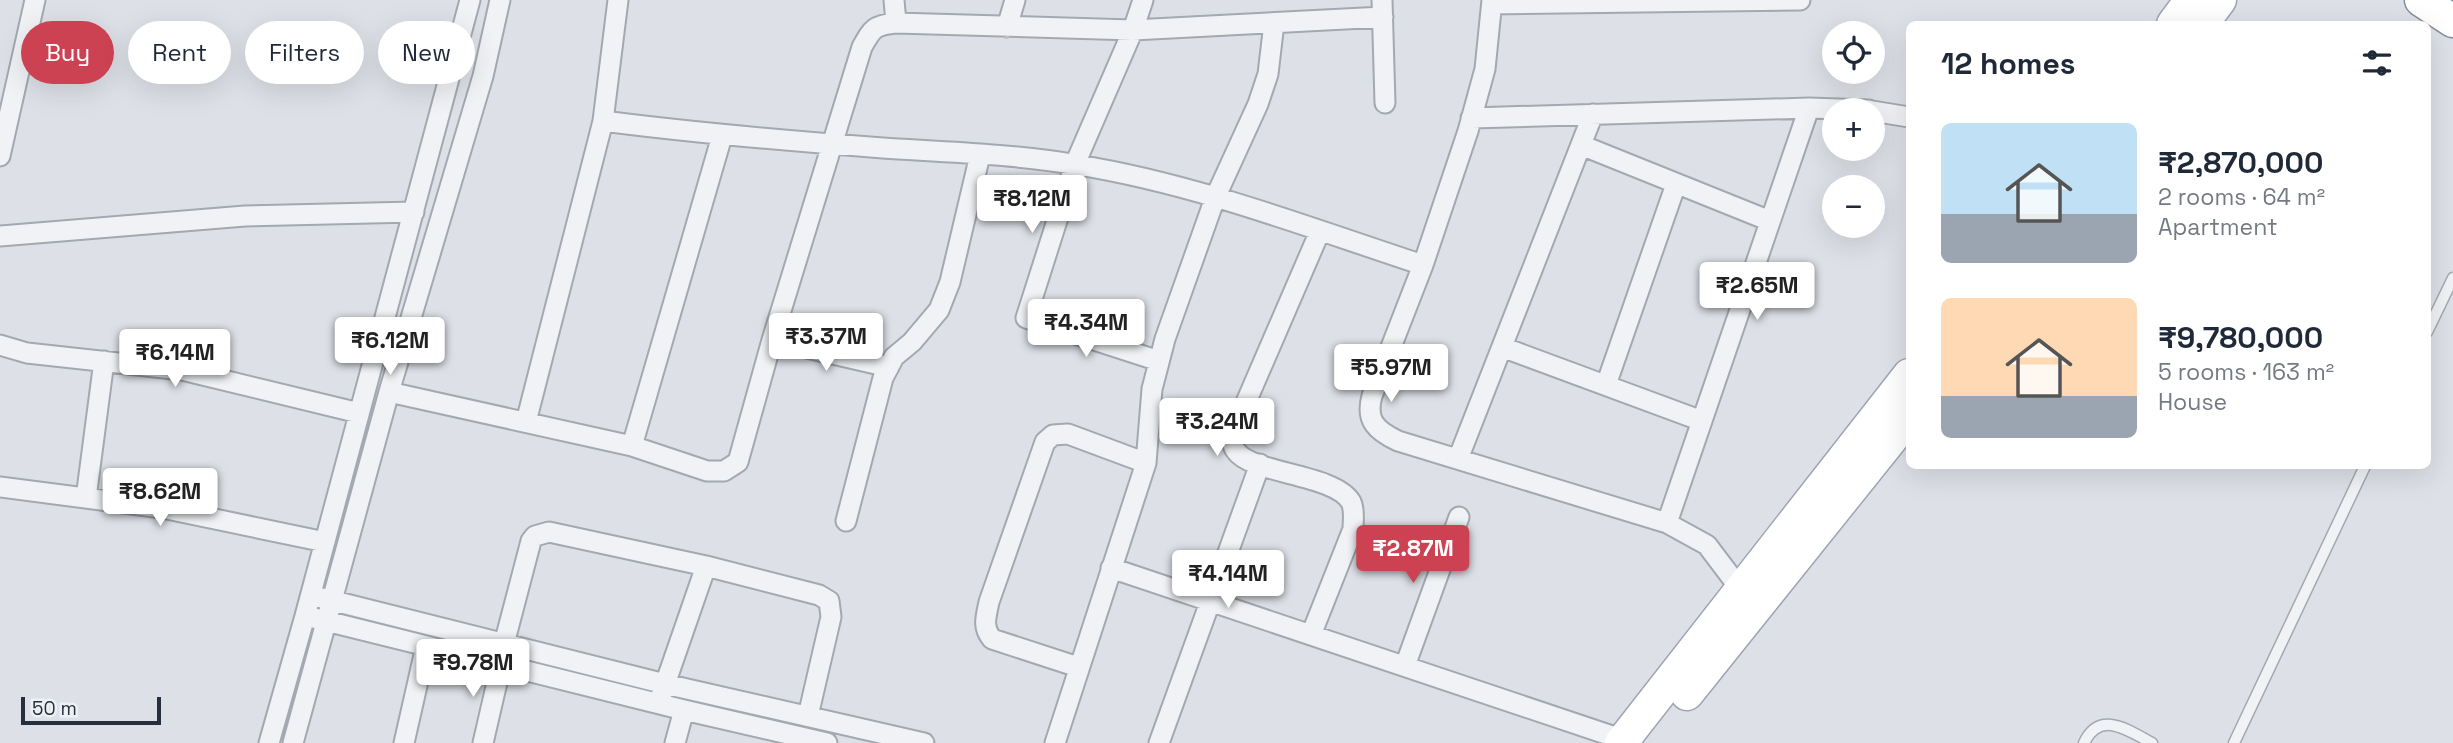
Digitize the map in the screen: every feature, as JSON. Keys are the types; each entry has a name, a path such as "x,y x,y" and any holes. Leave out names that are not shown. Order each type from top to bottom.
{"main road":[{"path":"2176,21 2192,0"},
{"path":"2204,21 2220,0"},
{"path":"2421,0 2453,21"},
{"path":"1631,742 1741,590 1906,379"},
{"path":"1631,742 1906,421"}],"street":[{"path":"0,156 35,0"},
{"path":"269,743 470,0"},
{"path":"293,743 388,392 483,76 500,0"},
{"path":"526,422 603,121 618,0"},
{"path":"894,0 896,23"},
{"path":"1007,27 1015,0"},
{"path":"1143,0 1133,30 1074,164 1026,318 1159,361"},
{"path":"1741,590 1707,545 1667,523 1398,441 1383,434 1373,423 1368,409 1423,265 1471,118 1485,69 1492,2 1800,0"},
{"path":"388,392 632,446 706,471 724,471 738,462 772,340 862,47 872,30 881,24 1133,30 1274,23 1382,8 1385,103"},
{"path":"1055,743 1146,463 1152,389 1165,339 1215,198 1240,146 1264,84 1274,23"},
{"path":"1667,523 1810,108"},
{"path":"1471,118 1822,108"},
{"path":"1885,113 1906,116"},
{"path":"1458,460 1593,114"},
{"path":"603,121 722,136 1074,164 1133,175 1215,198 1423,265"},
{"path":"632,446 722,136"},
{"path":"1581,145 1770,221"},
{"path":"846,521 883,378 894,357 912,342 939,310 950,282 979,155"},
{"path":"1606,385 1676,184"},
{"path":"0,236 245,216 414,212"},
{"path":"1311,635 1353,530 1354,512 1350,501 1338,491 1305,477 1260,464 1238,454 1233,447 1234,430 1321,231"},
{"path":"772,340 889,367"},
{"path":"0,345 27,353 182,370 359,413"},
{"path":"1502,348 1702,421"},
{"path":"86,498 104,360"},
{"path":"1078,667 992,639 985,631 989,602 1045,442 1053,435 1068,434 1146,463"},
{"path":"1159,743 1260,464"},
{"path":"0,486 162,508 325,542"},
{"path":"1405,666 1459,517"},
{"path":"504,644 531,541 542,534 550,532 706,566 819,595 829,601 831,617 808,716"},
{"path":"659,704 706,566"},
{"path":"1111,568 1631,742"},
{"path":"311,595 665,684 924,743"},
{"path":"305,616 684,710 760,736 827,743"},
{"path":"404,743 426,646"},
{"path":"483,743 501,665"},
{"path":"675,743 684,710"}],"lane":[{"path":"2431,324 2453,278"},
{"path":"2234,743 2364,469"},
{"path":"2084,743 2088,734 2098,726 2118,725 2152,743"}]}
